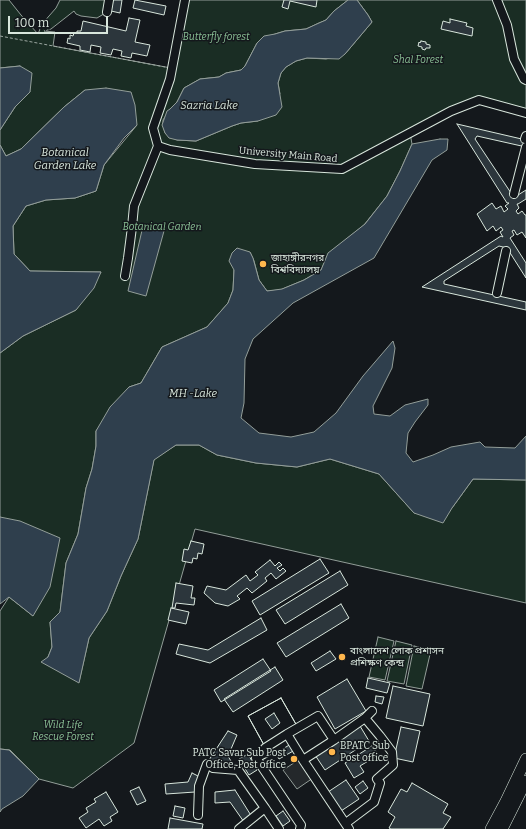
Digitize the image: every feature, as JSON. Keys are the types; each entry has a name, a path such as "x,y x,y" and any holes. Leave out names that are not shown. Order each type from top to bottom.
{"highway":[{"path":"491,829 526,759"},
{"path":"502,829 526,781"}],"street":[{"path":"107,12 109,0"},
{"path":"125,276 134,206 158,146 153,128 170,79 186,0"},
{"path":"497,0 507,25 514,59 524,79 526,80"},
{"name":"University Main Road","path":"158,146 170,150 255,164 342,169 451,111 479,100 526,113"},
{"path":"514,194 526,147"},
{"path":"497,293 506,251"},
{"path":"303,760 365,718 372,711"},
{"path":"300,829 301,825 256,758 267,752 265,748 318,716 334,740"},
{"path":"288,734 303,760 347,826 374,802 380,783 377,779 392,766 392,752 365,718"},
{"path":"198,815 199,786 207,764 209,764 213,768 238,770 279,829"},
{"path":"239,829 265,808"}],"path":[{"path":"0,36 172,68"}],"green space":[{"path":"0,0 9,0 38,34 42,24 56,8 60,0 109,0 107,12 97,18 81,16 76,14 74,11 51,29 44,31 55,32 53,46 171,68 185,0 348,0 334,11 326,20 306,29 285,31 275,34 257,43 245,66 241,70 226,73 219,77 200,79 184,88 177,102 170,109 163,120 163,125 165,133 177,140 196,141 241,123 258,121 280,94 278,83 281,73 286,67 296,61 307,58 326,59 345,54 372,22 357,0 526,0 526,113 479,100 410,133 412,144 387,196 364,225 329,253 321,270 304,280 280,290 267,291 259,280 250,252 234,270 233,290 228,303 207,327 162,347 141,383 129,387 96,431 96,446 92,469 86,488 78,534 66,563 60,612 50,622 52,647 48,657 79,682 89,638 107,611 138,539 154,459 176,445 199,445 217,455 256,463 297,467 330,459 379,474 414,513 452,508 473,479 526,480 526,603 195,529 134,743 73,788 39,779 10,750 0,749 0,611 9,597 33,616 0,518 0,353 23,336 76,310 101,272 30,271 14,254 13,226 26,206 46,200 75,198 96,191 104,165 137,125 85,90 64,107 21,149 6,156 0,145 0,130 15,107 30,92 20,66 0,68"},
{"path":"378,637 394,641 385,680 369,677"},
{"path":"396,641 412,645 404,684 387,681"},
{"path":"414,646 431,650 422,689 406,686"}],"shaded area":[{"path":"300,759 313,778 297,789 283,770"}],"water":[{"name":"Sazria Lake","path":"348,0 357,0 372,22 339,59 307,58 296,61 286,67 281,73 278,83 282,107 276,115 258,121 241,123 196,141 169,138 165,133 162,125 167,111 177,102 184,88 200,79 219,77 226,73 241,70 245,66 257,43 264,36 285,31 306,29 326,20 334,11"},
{"path":"20,66 32,73 30,92 15,107 0,130 0,68"},
{"name":"Botanical Garden Lake","path":"106,88 131,92 135,105 137,125 124,138 104,165 96,191 75,198 46,200 26,206 13,226 14,254 30,271 101,272 94,288 76,310 23,336 0,353 0,145 6,156 21,149 64,107 85,90"},
{"name":"MH -Lake","path":"448,139 447,150 432,160 374,258 293,303 253,339 245,359 244,403 241,418 259,433 291,437 314,432 336,413 363,376 393,341 395,348 392,368 373,406 374,414 390,416 405,405 428,399 428,405 408,433 406,453 413,462 451,447 480,442 485,447 515,448 526,436 526,480 473,479 443,523 414,513 379,474 330,459 297,467 256,463 217,455 199,445 176,445 154,460 138,539 107,611 89,638 79,683 41,662 48,657 52,647 50,622 60,612 66,563 78,534 86,488 92,469 96,446 96,431 110,407 129,387 141,383 162,347 207,327 228,303 233,290 234,270 229,261 232,253 237,248 250,252 259,280 267,291 282,289 304,280 321,270 328,253 365,224 387,196 412,144"},
{"path":"143,226 164,231 146,296 128,291"},
{"path":"0,517 20,521 60,538 50,587 33,616 9,597 0,604"},
{"path":"0,749 9,750 39,779 23,796 2,809 0,812"}],"building":[{"path":"113,0 122,0 120,13 111,11"},
{"path":"135,0 166,6 164,15 133,8"},
{"path":"284,0 317,0 316,7 290,1 288,9 282,7"},
{"path":"129,18 140,20 135,42 150,45 147,56 132,53 131,58 121,56 122,51 113,49 111,55 100,53 101,47 91,45 90,52 80,50 80,46 67,43 68,38 70,39 70,35 73,36 74,33 77,33 77,31 81,31 83,21 126,31"},
{"path":"450,19 467,23 466,26 473,28 472,36 441,29 443,21 450,23"},
{"path":"421,41 430,45 430,48 426,48 425,50 418,46 419,42 420,43"},
{"path":"457,124 526,140 526,147 477,136 475,139 511,193 518,195 526,190 526,199 517,204 519,208 516,211 518,214 522,211 526,215 526,238 522,232 517,235 514,230 512,231 514,235 510,238 526,263 526,278 507,248 499,246 444,281 444,284 526,302 526,310 422,287 501,236 503,237 500,232 503,230 501,227 496,231 493,226 487,231 477,214 492,203 496,209 501,206 504,212 508,209 505,206 509,203 507,203"},
{"path":"191,541 204,544 202,554 198,553 197,559 193,558 192,563 182,561 184,549 188,550"},
{"path":"320,559 329,573 260,615 252,601"},
{"path":"270,560 275,566 279,562 282,565 277,568 280,571 283,568 286,571 276,579 271,573 265,578 267,581 252,593 247,588 237,596 240,599 228,606 215,603 204,593 207,586 226,590 246,575 250,581 258,575 255,572"},
{"path":"340,571 348,585 285,624 276,610"},
{"path":"176,583 193,586 191,598 195,598 194,605 176,603 175,608 172,608"},
{"path":"341,604 349,618 286,657 277,643"},
{"path":"171,608 189,612 186,624 168,620"},
{"path":"261,618 267,630 210,663 176,654 179,644 208,650"},
{"path":"330,651 336,659 316,671 311,663"},
{"path":"263,659 271,671 221,702 214,690"},
{"path":"275,667 283,680 233,712 224,699"},
{"path":"368,678 390,683 387,693 366,688"},
{"path":"347,679 366,711 335,729 317,697"},
{"path":"393,686 430,694 423,726 386,718"},
{"path":"376,696 384,697 382,704 375,702"},
{"path":"281,698 297,726 264,745 248,716","holes":["274,713 280,723 272,729 265,719"]},
{"path":"281,698 297,726 264,745 248,716"},
{"path":"360,726 369,741 325,770 315,755"},
{"path":"401,727 420,731 413,762 394,758"},
{"path":"228,731 237,735 228,756 235,768 226,773 218,763 213,765 209,760"},
{"path":"291,744 295,750 279,759 276,753"},
{"path":"372,746 378,755 360,766 364,772 354,778 345,763"},
{"path":"248,754 257,770 249,775 239,759"},
{"path":"192,773 200,777 195,792 166,794 165,784 188,782"},
{"path":"346,780 359,799 341,811 328,792"},
{"path":"363,781 368,788 360,794 355,787"},
{"path":"412,783 448,804 443,813 451,817 443,829 389,828 395,817 388,812 401,789 407,792"},
{"path":"139,787 146,801 137,805 130,791"},
{"path":"235,790 252,817 244,822 230,802 215,803 215,792"},
{"path":"106,792 118,812 110,817 112,821 104,826 99,819 86,828 79,818 88,812 86,808 96,802 94,799"},
{"path":"175,806 185,808 183,818 173,816"},
{"path":"283,811 290,821 283,826 276,816"},
{"path":"170,818 203,824 202,829 168,829"}],"place":[{"name":"জাহাঙ্গীরনগর বিশ্ববিদ্যালয়","path":"263,264"},
{"name":"বাংলাদেশ লোক প্রশাসন প্রশিক্ষণ কেন্দ্র","path":"342,657"},
{"name":"BPATC Sub Post office","path":"332,752"},
{"name":"PATC Savar Sub Post Office, Post office","path":"294,759"}],"park label":[{"name":"Butterfly forest","path":"216,37"},
{"name":"Shal Forest","path":"418,60"},
{"name":"Botanical Garden","path":"162,227"},
{"name":"Wild Life Rescue Forest","path":"63,730"}]}
